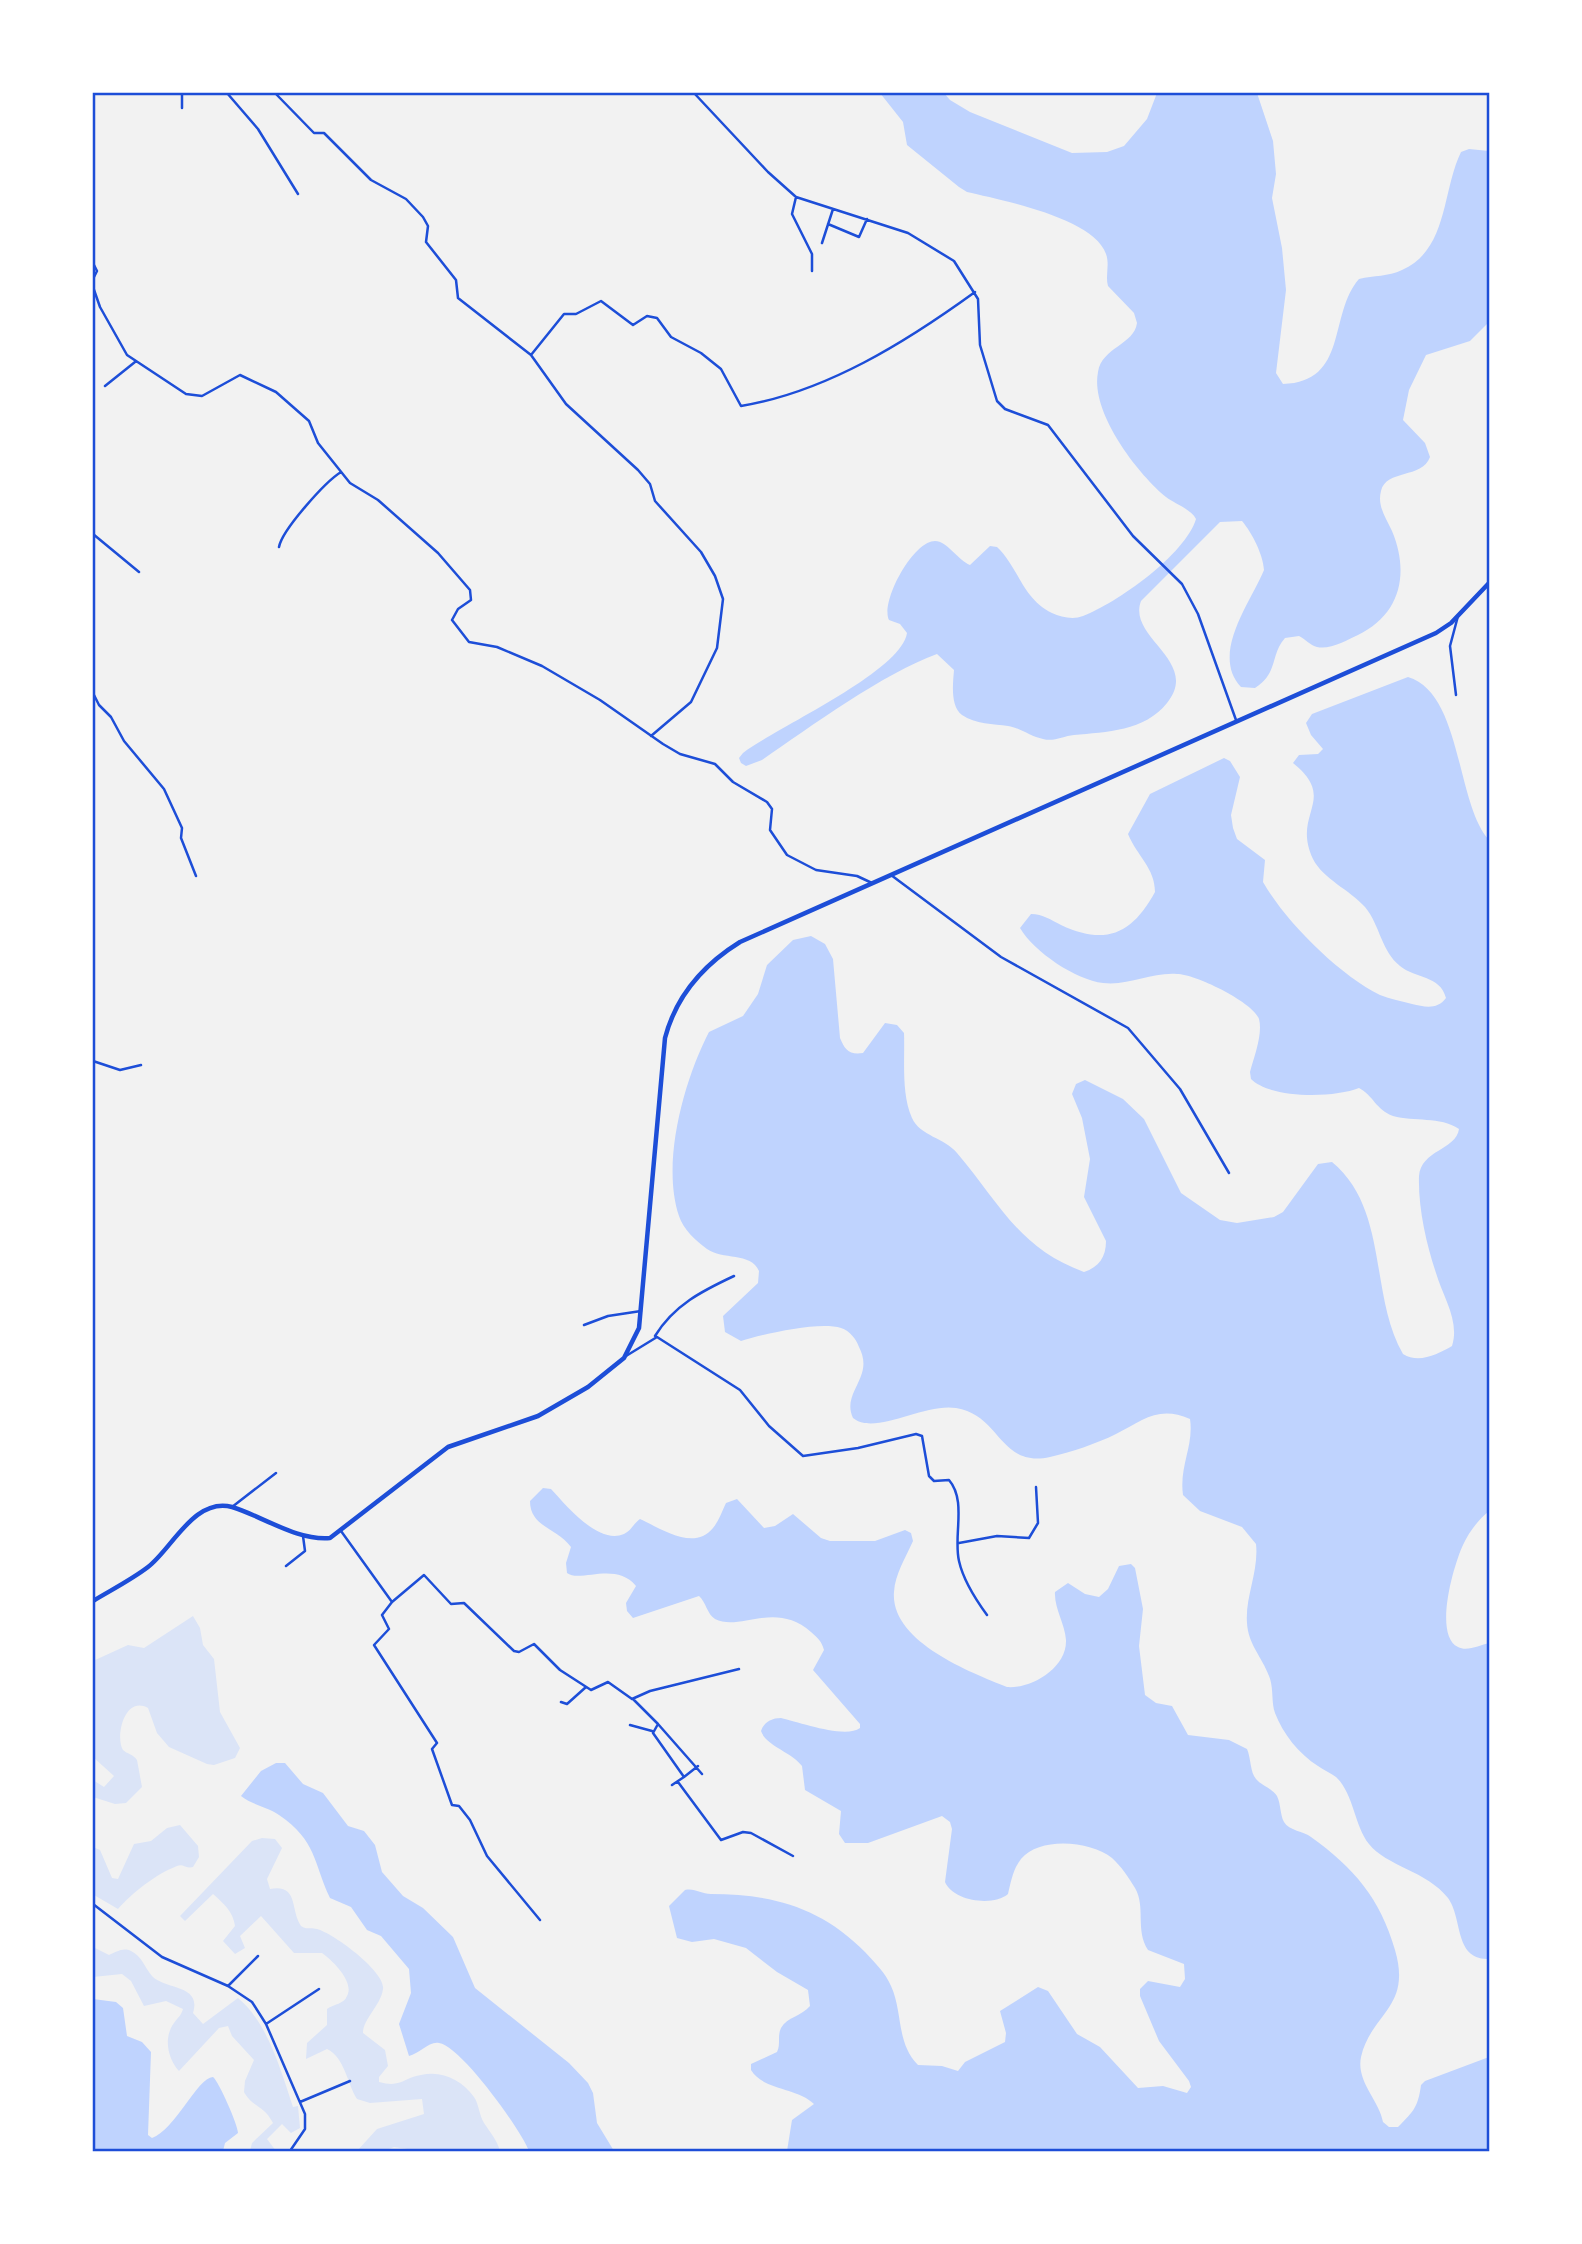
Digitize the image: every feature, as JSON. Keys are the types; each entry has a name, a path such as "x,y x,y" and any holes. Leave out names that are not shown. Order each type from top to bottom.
{"main road":[{"path":"93,1601 150,1566 197,1516 216,1508 232,1507 303,1533 325,1538 341,1531 444,1449 548,1411 588,1387 624,1358 639,1328 665,1038 675,1010 689,986 712,962 740,942 1436,633 1489,583"}],"street":[{"path":"182,93 182,108"},
{"path":"227,93 258,129 298,194"},
{"path":"256,93 269,93"},
{"path":"275,93 314,133 324,133 371,180 413,206 428,226 428,247 456,280 456,296 531,355 566,404 644,476 655,501 705,558 723,600 718,648 699,691 691,702 651,736"},
{"path":"694,93 768,173 796,197 908,233 954,261 979,301 980,345 997,401 1005,409 1048,425 1148,554 1182,584 1198,614 1236,720"},
{"path":"796,197 792,214 812,254 812,271"},
{"path":"822,243 833,209"},
{"path":"828,224 859,237 867,219"},
{"path":"93,263 97,271 93,279"},
{"path":"93,287 119,341 135,362 193,397 202,396 237,375 276,392 309,421 318,443 341,472 361,492 378,500 438,553 470,590 471,600 458,609 452,620 469,642 515,654 559,674 680,754 715,764 733,782 768,802 772,809 771,830 787,855 816,870 857,876 874,884"},
{"path":"531,355 564,314 576,314 601,301 633,325 647,316 657,318 671,337 701,353 721,369 741,406 811,387 872,358 975,292"},
{"path":"105,386 135,362"},
{"path":"279,547 281,536 290,523 316,498 323,484 341,472"},
{"path":"93,534 139,572"},
{"path":"1456,695 1450,646 1459,614"},
{"path":"93,692 124,741 164,789 181,828 181,838 196,876"},
{"path":"891,875 961,930 1001,957 1136,1035 1180,1089 1229,1173"},
{"path":"93,1060 120,1070 142,1065"},
{"path":"624,1358 655,1337 665,1320 681,1304 734,1276"},
{"path":"584,1325 608,1316 641,1311"},
{"path":"655,1337 740,1390 769,1426 803,1456 858,1448 916,1434 922,1436 929,1476 937,1481 949,1480 954,1487 960,1564 987,1615"},
{"path":"232,1507 276,1473"},
{"path":"959,1543 997,1536 1029,1538 1038,1523 1036,1487"},
{"path":"341,1531 392,1602"},
{"path":"286,1566 305,1551 303,1533"},
{"path":"540,1920 487,1856 469,1818 459,1805 452,1805 432,1749 437,1743 374,1645 389,1629 382,1615 392,1602 424,1575 451,1604 464,1603 514,1651 534,1644 558,1668 586,1687 592,1690 608,1682 633,1699 698,1766 702,1774"},
{"path":"633,1699 650,1691 739,1669"},
{"path":"561,1702 567,1704 586,1687"},
{"path":"652,1731 658,1724"},
{"path":"630,1725 652,1731 684,1777"},
{"path":"672,1785 698,1766"},
{"path":"678,1782 721,1840 743,1832 751,1833 793,1856"},
{"path":"93,1904 162,1957 228,1986 252,2002 266,2024 300,2102 306,2123 290,2151"},
{"path":"228,1986 258,1956"},
{"path":"266,2024 319,1989"},
{"path":"300,2102 350,2081"}],"shaded area":[{"path":"193,1616 200,1628 203,1645 214,1659 220,1712 240,1748 235,1758 214,1765 207,1764 169,1747 157,1733 148,1708 133,1707 127,1712 120,1737 123,1750 137,1760 142,1787 126,1803 115,1804 93,1797 93,1780 104,1787 114,1776 93,1757 93,1661 128,1645 144,1648"},
{"path":"180,1825 198,1846 199,1857 193,1867 179,1865 161,1874 137,1890 118,1909 94,1895 93,1847 100,1850 112,1878 118,1879 134,1844 151,1841 167,1828"},
{"path":"262,1838 275,1839 282,1848 267,1879 270,1889 286,1890 290,1894 301,1926 325,1932 346,1945 368,1964 382,1982 382,1995 366,2022 363,2033 385,2050 388,2066 379,2077 379,2082 397,2083 429,2074 444,2075 457,2081 474,2097 482,2120 500,2151 422,2151 394,2147 384,2151 357,2151 377,2129 424,2114 422,2099 370,2103 357,2099 338,2058 327,2049 306,2059 307,2043 327,2025 327,2009 346,1999 348,1984 341,1972 322,1953 294,1953 261,1916 240,1936 245,1948 235,1954 223,1941 235,1926 234,1921 227,1908 213,1894 185,1921 180,1916 252,1841"},
{"path":"93,1947 109,1955 120,1950 135,1953 152,1976 187,1992 192,1997 193,2013 203,2024 238,1998 258,2021 265,2034 293,2107 298,2106 300,2128 291,2133 282,2124 267,2139 276,2151 250,2151 252,2143 273,2123 244,2092 245,2081 254,2060 232,2036 228,2026 219,2028 179,2071 172,2061 168,2042 171,2029 183,2009 166,2001 144,2006 131,1981 122,1974 93,1977"}],"water":[{"path":"880,93 944,93 950,100 970,112 1072,153 1107,152 1124,146 1147,119 1157,93 1257,93 1273,141 1276,174 1272,198 1282,248 1286,290 1276,373 1283,384 1304,380 1318,372 1328,359 1343,310 1359,279 1402,270 1417,261 1428,249 1442,218 1461,152 1469,149 1489,151 1489,322 1470,341 1426,355 1409,390 1403,420 1425,443 1430,457 1420,468 1384,484 1381,491 1381,507 1392,531 1400,563 1398,592 1384,616 1358,635 1327,647 1315,646 1299,636 1285,638 1263,682 1255,688 1241,687 1233,674 1231,644 1264,570 1262,557 1250,531 1242,521 1220,522 1141,601 1139,614 1144,627 1170,662 1175,675 1175,688 1167,703 1148,719 1124,728 1051,740 1013,727 973,720 958,711 953,694 954,670 937,654 871,687 762,760 746,766 741,763 739,758 743,753 861,681 884,665 900,648 907,633 900,624 889,620 889,600 908,561 926,544 939,542 970,565 990,546 997,547 1027,591 1042,607 1059,616 1075,618 1097,610 1148,576 1178,548 1196,519 1187,509 1166,497 1142,473 1118,440 1101,405 1097,388 1101,364 1111,351 1130,336 1137,323 1134,313 1108,286 1107,258 1098,241 1084,230 1045,212 967,192 959,187 907,145 903,122"},
{"path":"1408,677 1426,687 1439,704 1449,726 1470,802 1478,823 1489,840 1489,1511 1474,1526 1463,1545 1451,1582 1446,1614 1451,1640 1458,1647 1469,1648 1489,1643 1487,1959 1476,1957 1464,1945 1453,1907 1439,1889 1376,1852 1360,1828 1342,1784 1304,1756 1278,1721 1269,1676 1248,1631 1247,1613 1256,1564 1256,1544 1242,1527 1200,1511 1183,1495 1190,1419 1169,1413 1160,1414 1075,1450 1050,1457 1033,1458 1020,1455 982,1420 956,1408 929,1410 887,1421 862,1423 853,1418 850,1406 862,1373 863,1359 856,1341 847,1331 831,1326 806,1327 741,1341 725,1332 723,1316 758,1283 759,1271 750,1261 713,1252 703,1246 684,1226 674,1195 674,1147 678,1122 691,1074 709,1032 743,1016 758,994 767,965 793,940 811,936 825,944 833,959 840,1038 846,1049 863,1053 885,1023 897,1025 904,1033 906,1098 912,1118 921,1129 957,1153 1012,1222 1042,1250 1084,1272 1098,1264 1105,1252 1106,1241 1084,1197 1090,1159 1082,1118 1072,1094 1076,1084 1085,1080 1123,1099 1144,1119 1181,1193 1220,1220 1237,1223 1274,1217 1283,1212 1318,1164 1332,1162 1350,1181 1371,1228 1386,1306 1403,1354 1422,1358 1452,1346 1454,1327 1426,1237 1421,1212 1419,1176 1426,1161 1452,1142 1459,1129 1444,1122 1393,1116 1382,1110 1359,1088 1334,1094 1303,1095 1260,1086 1251,1079 1250,1072 1259,1038 1259,1019 1235,997 1197,979 1177,974 1113,983 1092,981 1069,971 1045,955 1020,928 1031,914 1043,916 1077,931 1104,935 1116,932 1137,918 1155,892 1149,869 1128,834 1150,794 1224,758 1230,761 1240,777 1231,815 1237,839 1265,860 1263,882 1299,930 1331,961 1380,995 1422,1006 1439,1004 1446,998 1439,985 1400,966 1389,953 1365,907 1317,866 1308,843 1307,830 1314,798 1312,787 1306,776 1293,763 1299,755 1318,754 1323,749 1311,735 1306,723 1312,714"},
{"path":"543,1488 551,1489 593,1529 614,1536 626,1533 640,1519 677,1536 696,1538 713,1528 726,1503 737,1499 764,1528 775,1526 793,1514 821,1538 830,1541 875,1541 905,1530 911,1533 913,1541 899,1572 894,1592 896,1610 905,1625 918,1640 953,1663 1007,1687 1026,1684 1046,1675 1061,1659 1066,1640 1055,1592 1068,1583 1085,1594 1099,1597 1108,1589 1119,1566 1131,1564 1135,1568 1143,1609 1139,1646 1145,1695 1156,1703 1172,1706 1188,1735 1229,1740 1247,1749 1254,1776 1277,1796 1286,1825 1308,1835 1340,1860 1364,1886 1382,1915 1395,1950 1399,1969 1398,1985 1388,2009 1366,2042 1360,2066 1383,2122 1389,2127 1398,2127 1414,2108 1421,2085 1425,2081 1489,2057 1489,2151 787,2151 792,2120 814,2104 799,2094 764,2082 751,2070 751,2064 777,2052 780,2031 784,2024 810,2006 808,1990 777,1972 746,1948 714,1939 692,1942 677,1938 669,1906 685,1890 775,1900 813,1914 831,1924 865,1952 886,1976 895,1996 906,2047 918,2065 942,2066 958,2071 965,2062 1005,2042 1006,2033 1000,2011 1038,1987 1048,1991 1077,2034 1100,2047 1138,2088 1163,2086 1187,2093 1191,2087 1189,2081 1159,2041 1140,1996 1140,1989 1148,1981 1180,1987 1185,1979 1184,1964 1148,1950 1142,1935 1140,1903 1135,1888 1112,1858 1092,1848 1066,1844 1040,1847 1021,1859 1008,1894 984,1901 964,1898 949,1889 945,1882 952,1829 950,1822 942,1816 868,1843 845,1843 839,1834 841,1811 805,1790 802,1766 768,1741 761,1731 769,1721 781,1718 833,1731 853,1731 860,1728 860,1724 813,1670 824,1650 818,1638 798,1623 784,1618 735,1622 715,1619 699,1596 633,1618 627,1611 626,1603 636,1586 628,1579 609,1574 580,1576 567,1573 566,1563 571,1547 539,1522 531,1510 530,1501"},
{"path":"276,1763 285,1763 303,1784 323,1793 348,1826 364,1831 375,1845 382,1872 403,1896 423,1908 453,1937 475,1988 569,2063 588,2083 593,2093 597,2123 614,2151 529,2151 489,2090 449,2048 435,2043 409,2056 399,2024 411,1993 409,1969 381,1936 367,1930 351,1907 330,1898 312,1853 301,1834 279,1815 241,1796 261,1771"},
{"path":"93,1999 116,2002 123,2008 127,2036 142,2042 151,2052 148,2135 152,2138 161,2133 200,2086 213,2077 228,2104 238,2133 225,2143 223,2151 93,2151"}]}
